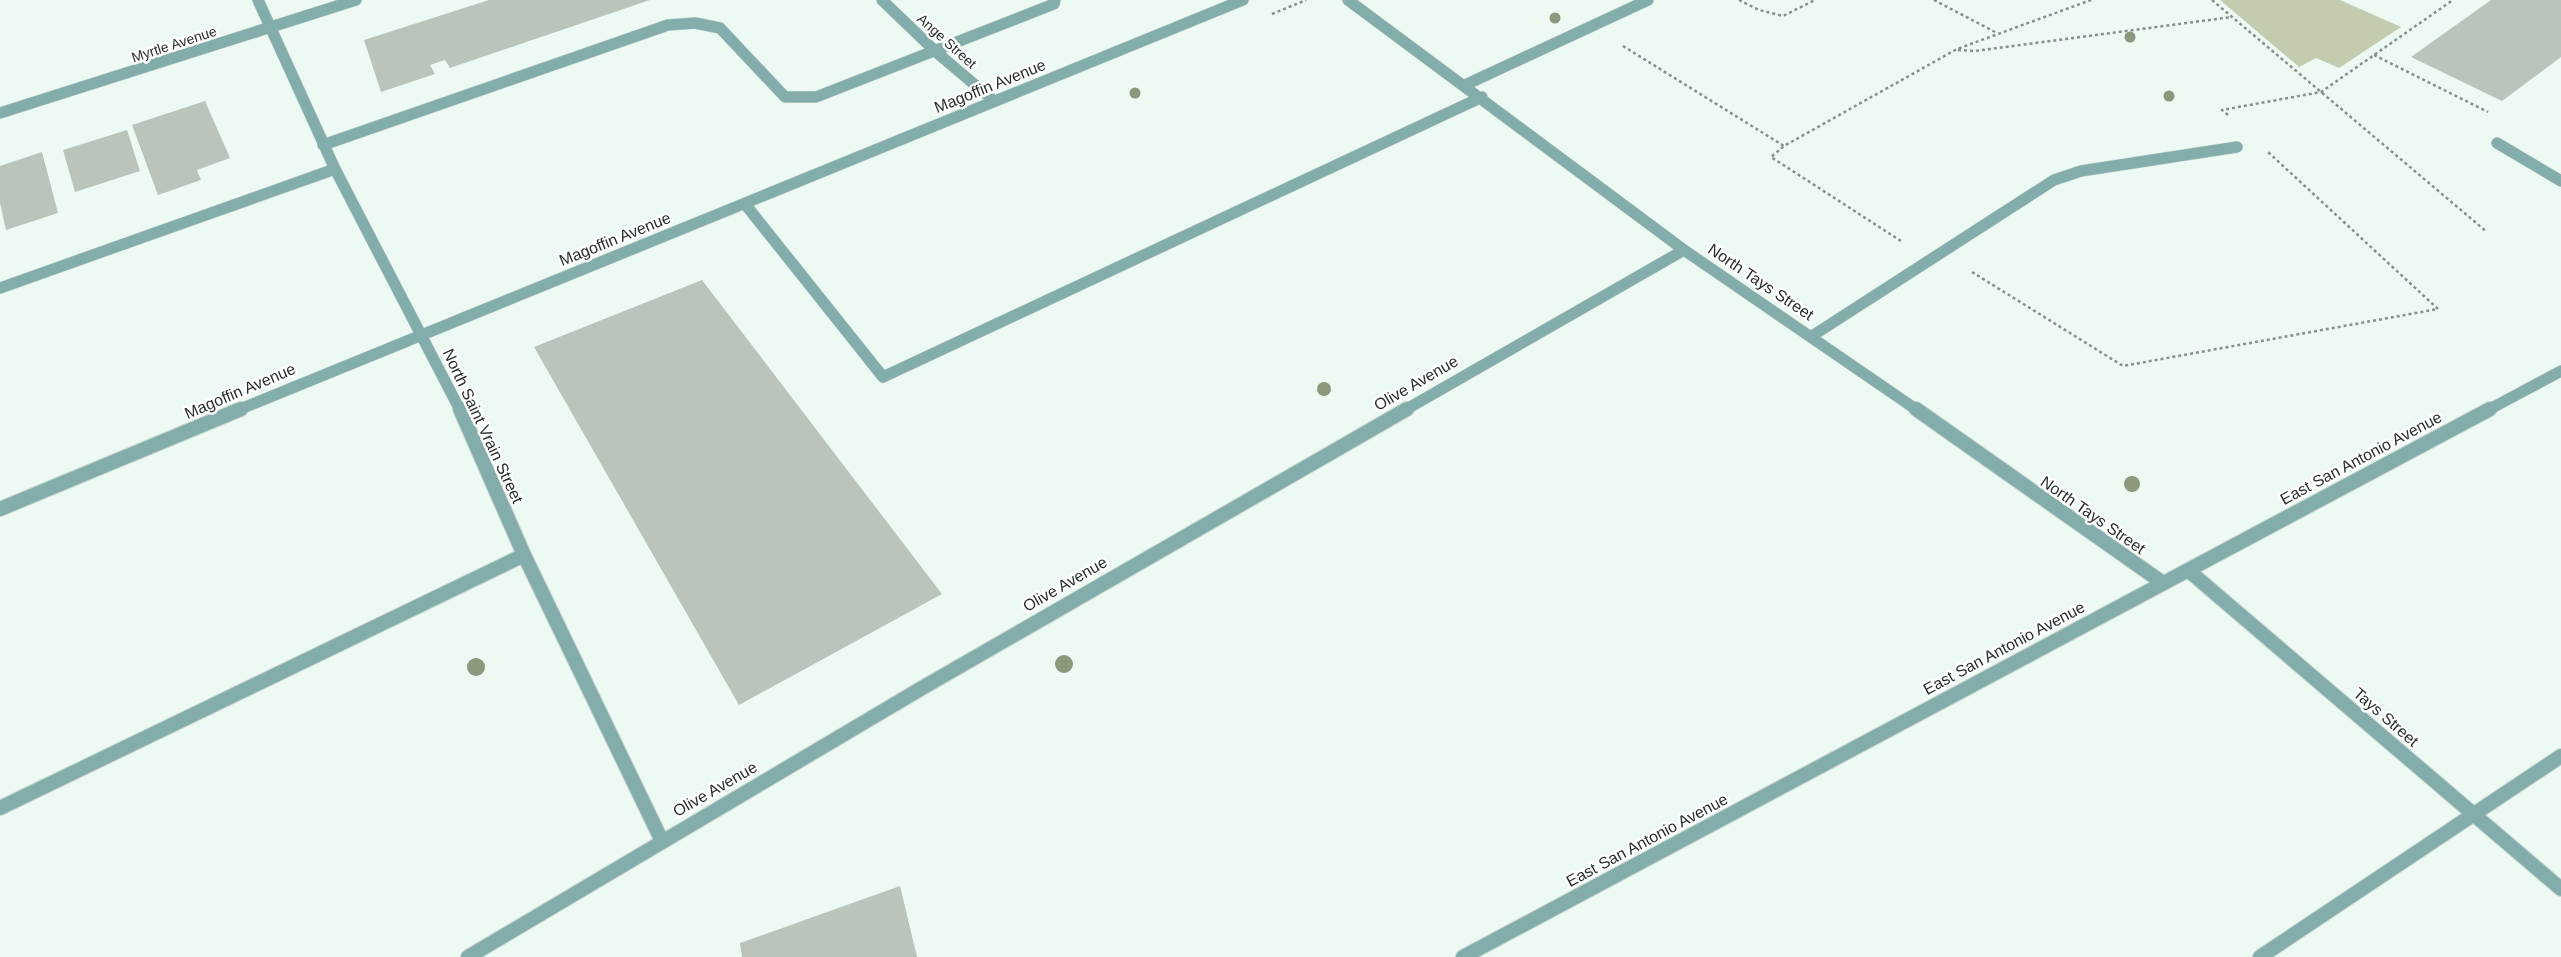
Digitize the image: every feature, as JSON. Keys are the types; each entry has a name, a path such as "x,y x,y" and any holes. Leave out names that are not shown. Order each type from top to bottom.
{"street":[{"name":"North Saint Vrain Street","path":"258,0 272,27 334,169 420,334 450,386 524,555 662,841"},
{"name":"Myrtle Avenue","path":"0,113 356,0"},
{"name":"Ange Street","path":"882,0 935,51 994,101"},
{"path":"323,145 668,25 695,23 720,28 785,97 816,97 1054,4 1055,0"},
{"name":"Magoffin Avenue","path":"0,508 420,334 745,204 1243,0"},
{"name":"North Tays Street","path":"1348,0 1465,84 1684,250 1812,336 2163,583"},
{"path":"1465,84 1648,0"},
{"path":"745,204 883,378 1482,97"},
{"path":"2497,143 2561,181"},
{"path":"1812,336 2054,180 2081,171 2237,147"},
{"path":"0,288 334,169"},
{"name":"Olive Avenue","path":"468,957 1126,569 1684,250"},
{"name":"East San Antonio Avenue","path":"1463,957 1617,877 2561,370"},
{"path":"0,808 524,555"},
{"name":"Tays Street","path":"2189,571 2561,890"},
{"path":"2260,957 2561,756"}],"path":[{"path":"1739,0 1760,10 1783,16 1815,0"},
{"path":"1934,0 1998,34"},
{"path":"1908,246 1771,157 1784,146 1957,50 2091,0"},
{"path":"2212,0 2487,232"},
{"path":"2235,122 2222,110 2321,92 2453,0"},
{"path":"1957,50 1976,51 2233,17"},
{"path":"1618,43 1784,146"},
{"path":"2374,55 2499,117 2497,143"},
{"path":"1967,268 2123,366 2438,309 2266,151"}],"green space":[{"path":"2220,0 2340,0 2401,27 2339,68 2316,58 2299,67"}],"building":[{"path":"489,0 650,0 450,68 445,60 430,65 435,74 381,92 364,40"},
{"path":"2491,0 2561,0 2561,57 2502,101 2411,57"},
{"path":"205,101 230,158 197,170 201,180 158,195 132,125"},
{"path":"127,130 140,171 75,192 63,150"},
{"path":"42,152 58,213 6,230 0,203 0,166"},
{"path":"702,280 942,594 739,705 534,347"},
{"path":"900,886 917,957 742,957 740,943"}]}
